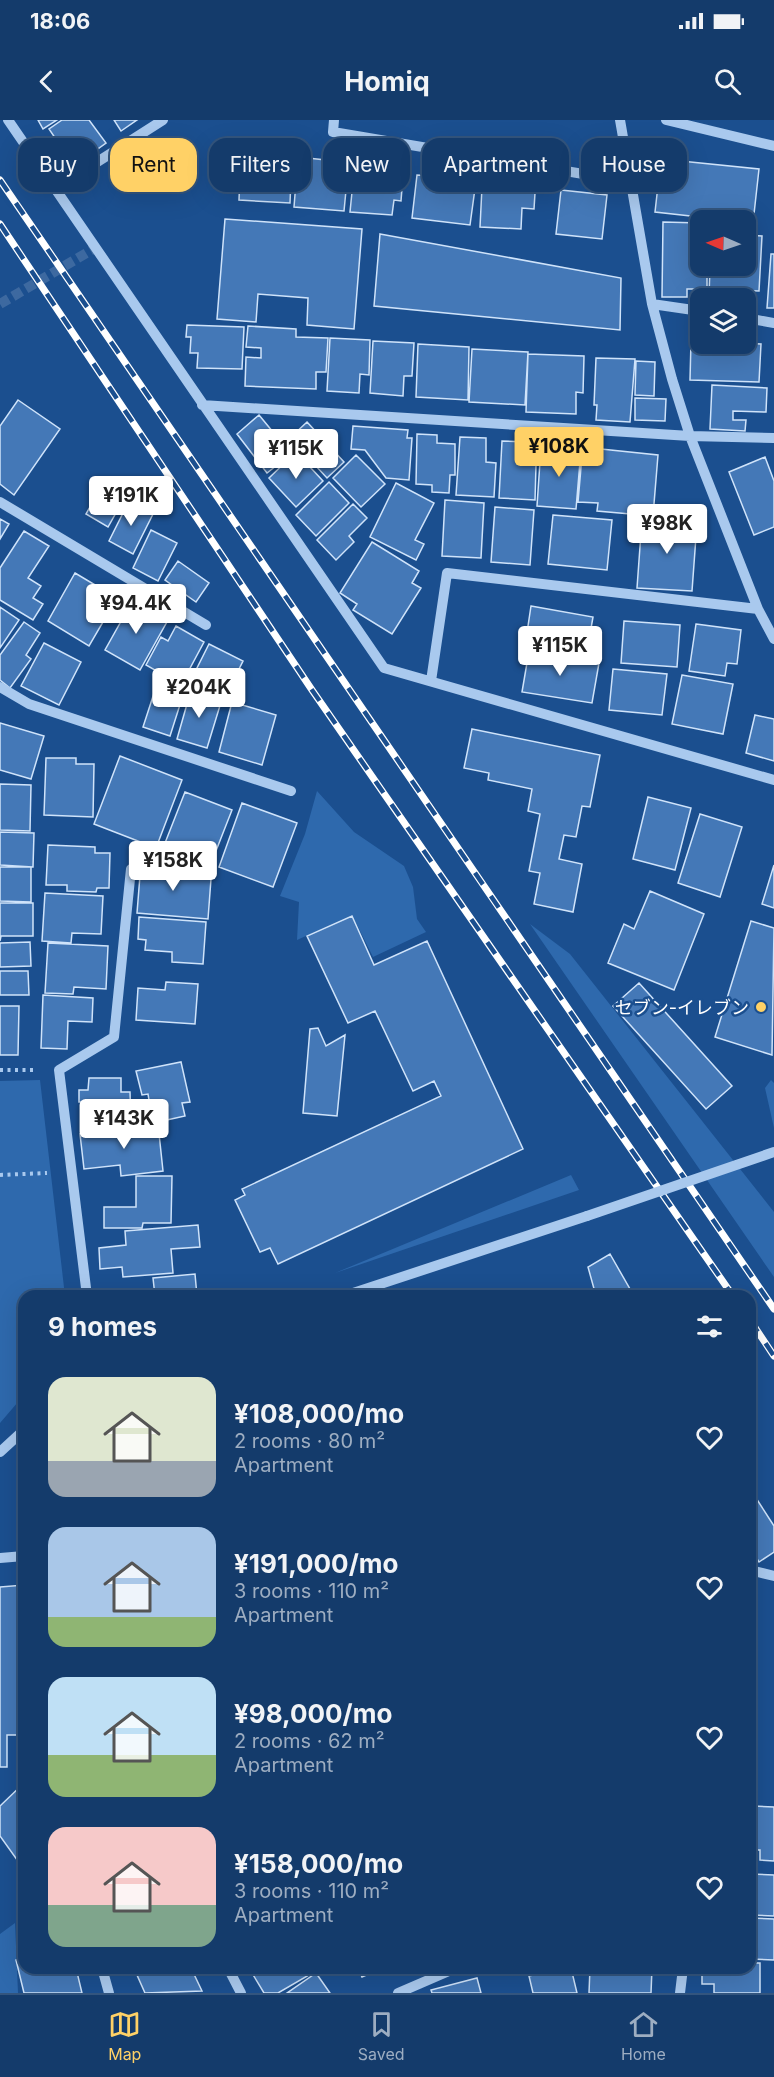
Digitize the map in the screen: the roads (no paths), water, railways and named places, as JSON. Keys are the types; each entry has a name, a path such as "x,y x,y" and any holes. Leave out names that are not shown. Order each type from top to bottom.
{"street":[{"path":"8,120 20,138"},
{"path":"98,161 162,120"},
{"path":"334,120 333,132 581,174"},
{"path":"620,120 623,138"},
{"path":"666,120 774,146"},
{"path":"57,192 384,668 774,780"},
{"path":"633,192 652,304 690,436 758,609 774,639"},
{"path":"652,304 690,310"},
{"path":"756,320 774,323"},
{"path":"202,405 690,436 774,438"},
{"path":"0,502 206,625"},
{"path":"431,681 447,573 758,609"},
{"path":"0,687 29,704 291,791"},
{"path":"86,1290 59,1070 114,1037 131,869"},
{"path":"362,1290 774,1152"},
{"path":"0,1452 18,1436"},
{"path":"0,1558 18,1556"},
{"path":"756,1572 774,1576"},
{"path":"104,1974 109,1993"},
{"path":"231,1974 241,1993"},
{"path":"398,1993 442,1974"},
{"path":"681,1993 682,1974"}],"tunnel":[{"path":"0,304 95,248"}],"railway":[{"path":"0,180 774,1309"},
{"path":"0,224 312,690 729,1290"},
{"path":"756,1329 774,1356"}],"place":[{"name":"セブン-イレブン","path":"761,1007"}]}
